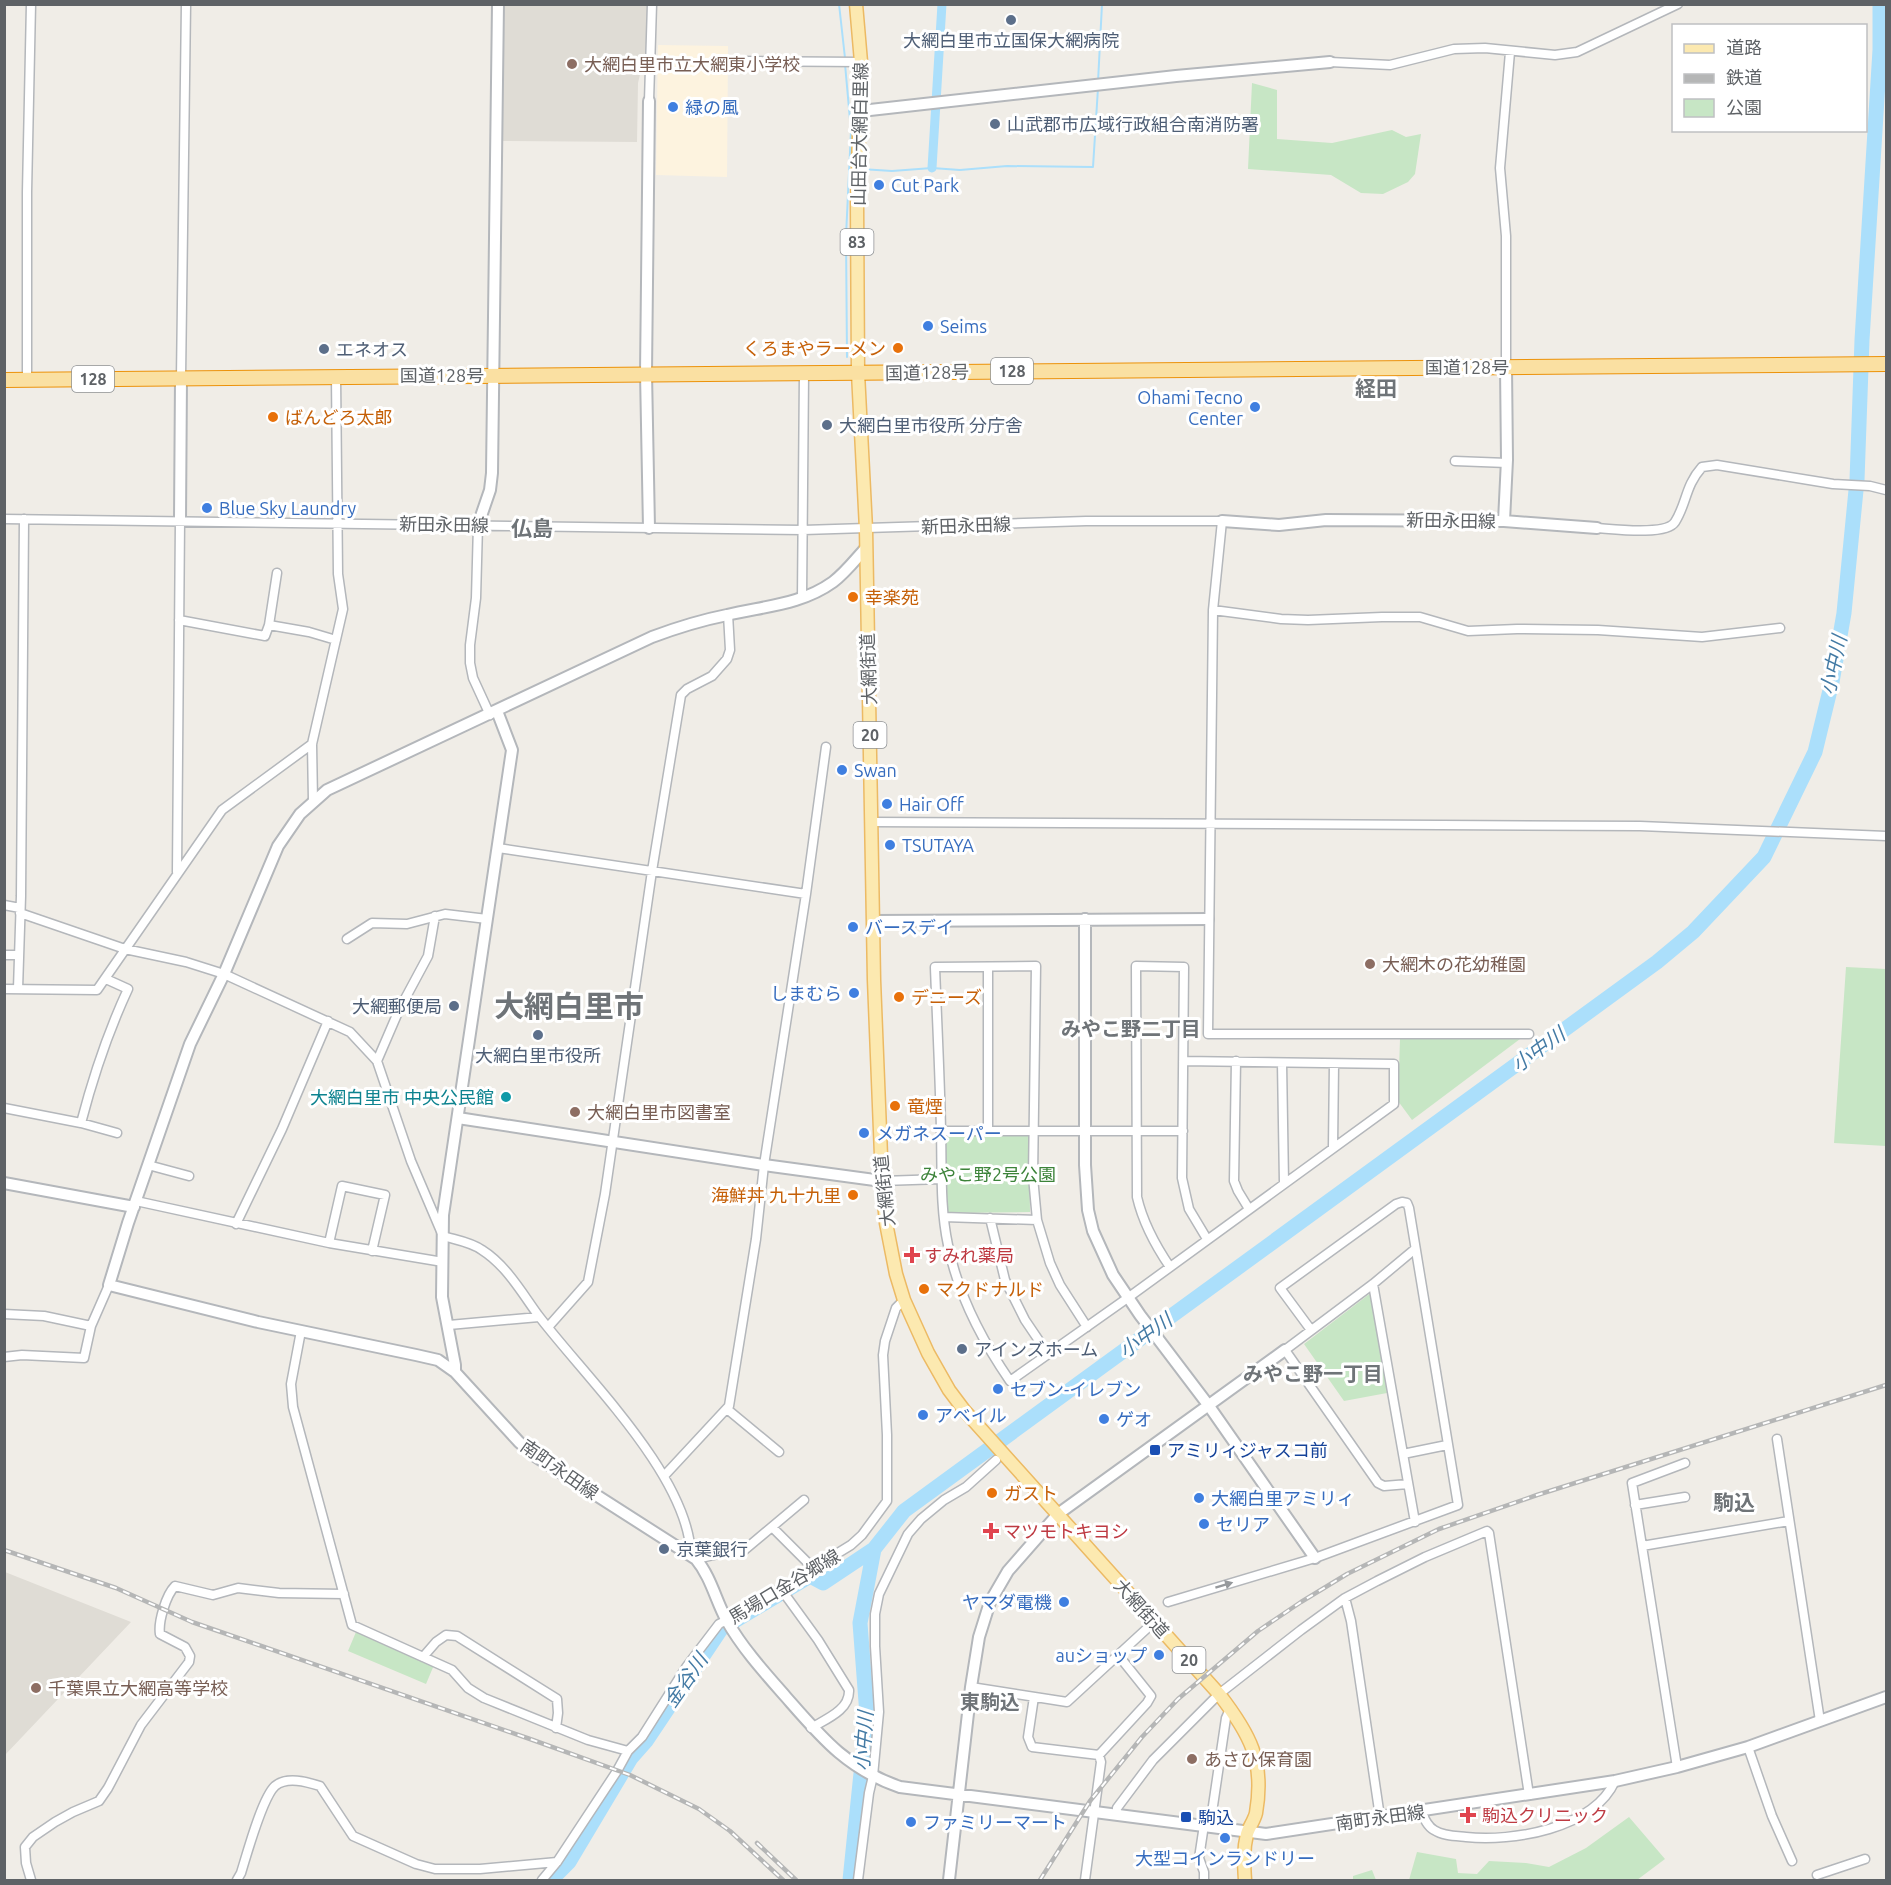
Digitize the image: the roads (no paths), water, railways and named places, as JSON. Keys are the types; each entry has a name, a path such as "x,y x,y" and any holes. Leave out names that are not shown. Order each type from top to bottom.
{"highway":[{"name":"国道128号","path":"4,380 336,375 1881,364"}],"main road":[{"name":"山田台大網白里線","path":"856,4 861,62 857,202 858,373"},
{"name":"大網街道","path":"858,373 866,530 873,921 882,1181 888,1233 896,1274 904,1300 928,1353 949,1390 986,1436 998,1456 1058,1514 1219,1694 1244,1728 1258,1769 1256,1816 1247,1832 1244,1852 1245,1881"}],"street":[{"path":"27,379 27,192 31,4"},
{"path":"177,872 186,4"},
{"path":"455,1372 442,1297 443,1215 512,750 473,678 470,663 476,598 478,525 490,490 492,473 498,4"},
{"path":"649,528 646,373 652,4"},
{"path":"861,111 1176,76 1330,62 1390,65 1454,49 1485,48 1555,56 1577,52 1678,4"},
{"path":"1504,521 1507,463 1506,236 1500,168 1510,52"},
{"path":"734,61 861,62"},
{"path":"802,598 804,373"},
{"path":"313,801 312,744 343,609 338,574 336,375"},
{"path":"1455,461 1507,463"},
{"name":"新田永田線","path":"4,519 803,530 866,530 1035,522 1222,522 1279,525 1326,520 1504,521 1643,531 1670,528 1675,523 1689,484 1702,467 1717,465 1833,484 1870,486 1887,490"},
{"path":"18,989 24,519"},
{"path":"1222,522 1213,610 1208,1034 1529,1034"},
{"path":"4,1357 21,1355 84,1358 91,1326 109,1285 190,1044 224,974 278,846 300,814 313,801 327,790 673,629 728,614 777,606 802,598 832,582 866,549"},
{"path":"180,620 265,636 269,626 278,573"},
{"path":"1213,610 1308,621 1420,617 1468,631 1598,630 1702,637 1780,628"},
{"path":"549,1326 588,1282 613,1142 652,871 681,695 687,689 712,676 727,659 730,650 728,614"},
{"path":"269,626 309,632 336,640"},
{"path":"4,989 97,990 222,810 312,744"},
{"path":"664,1476 729,1406 751,1271 764,1165 826,747"},
{"path":"872,822 1640,826 1887,836"},
{"path":"498,848 806,894"},
{"path":"4,905 125,949 186,962 224,974 350,1032 377,1061 411,1161 443,1236"},
{"path":"346,939 372,922 407,924 445,914 487,919"},
{"path":"377,1061 399,1010 428,956 435,916"},
{"path":"1085,919 1086,1186 1093,1231 1108,1265 1140,1315 1209,1406 1315,1558"},
{"path":"873,921 1208,919"},
{"path":"4,955 18,955"},
{"path":"1087,1327 1056,1277 1042,1242 1037,1220 1033,1177 1036,966 935,967 942,1179 948,1245 962,1295 983,1340 1010,1381 1087,1327 1129,1297 1394,1104 1394,1064 1183,1061"},
{"path":"1170,1267 1149,1234 1141,1216 1136,1180 1136,966 1184,967 1182,1178 1184,1194 1197,1224 1207,1239"},
{"path":"988,967 988,1131"},
{"path":"81,1123 91,1084 128,989 106,979"},
{"path":"236,1224 282,1129 328,1021"},
{"path":"1236,1061 1234,1181 1249,1209"},
{"path":"1282,1063 1284,1183"},
{"path":"1333,1147 1334,1064"},
{"path":"4,1108 81,1123 117,1133"},
{"path":"458,1118 882,1181 942,1179"},
{"path":"941,1131 1183,1131"},
{"path":"148,1166 189,1176"},
{"path":"4,1183 135,1204 329,1243 443,1262"},
{"path":"329,1243 342,1186 385,1195 372,1251"},
{"path":"1168,1602 1315,1558 1458,1505 1407,1203 1402,1202 1280,1288 1311,1330"},
{"path":"944,1217 1037,1220"},
{"path":"990,1218 1005,1280 1025,1320 1048,1354"},
{"path":"443,1236 484,1250 516,1282 539,1317 549,1326 627,1425 664,1476 684,1518 694,1557 742,1552 804,1500"},
{"path":"949,1881 971,1687 979,1637 990,1602 1008,1571 1058,1514 1285,1350 1373,1284 1415,1249"},
{"path":"1373,1284 1415,1522"},
{"name":"南町永田線","path":"109,1285 248,1319 438,1360 455,1372 535,1456 694,1557 705,1570 727,1620 757,1664 812,1728 831,1748 865,1771 900,1787 1266,1834 1615,1781 1748,1747 1887,1697"},
{"name":"馬場口金谷郷線","path":"542,1881 557,1862 628,1752 642,1737 687,1666 719,1624 781,1589 851,1545 862,1535 887,1501 887,1435 883,1355 885,1341 896,1308 904,1300"},
{"path":"4,1314 44,1316 91,1326"},
{"path":"448,1324 539,1317"},
{"path":"302,1330 291,1384 293,1407 352,1625 452,1670 468,1688 484,1698 556,1728 628,1752"},
{"path":"1285,1350 1378,1483 1384,1486 1408,1484"},
{"path":"727,1408 779,1452"},
{"path":"1777,1439 1820,1721"},
{"path":"1403,1454 1447,1445"},
{"path":"858,1881 869,1793 865,1771 879,1712 875,1614 879,1594 908,1534 921,1519 944,1500 966,1487 998,1456"},
{"path":"1677,1767 1632,1483 1685,1463"},
{"path":"1635,1505 1685,1497"},
{"path":"1642,1546 1789,1521"},
{"path":"772,1527 814,1569"},
{"path":"1117,1815 1117,1808 1153,1760 1219,1694 1345,1598 1425,1557 1483,1532 1489,1533 1529,1795"},
{"path":"31,1881 25,1847 55,1822 99,1801 141,1725 189,1662 190,1656 185,1647 160,1634 159,1627 169,1592 175,1586 213,1595 238,1588 279,1593 344,1594"},
{"path":"781,1589 818,1640 849,1690 845,1705 812,1728"},
{"path":"1345,1598 1351,1621 1380,1817"},
{"path":"971,1687 1067,1702 1154,1622"},
{"path":"423,1657 436,1642 446,1635 457,1636 557,1699 556,1728"},
{"path":"1099,1755 1148,1703 1151,1696 1119,1656"},
{"path":"1034,1697 1028,1737 1032,1747 1099,1755"},
{"path":"1204,1881 1204,1872 1198,1858 1207,1825 1226,1718 1230,1709"},
{"path":"1748,1747 1772,1816 1792,1861"},
{"path":"1085,1881 1101,1762 1099,1755"},
{"path":"237,1881 267,1796 276,1785 288,1781 320,1786 353,1836 416,1864 435,1869 480,1869 557,1862"},
{"path":"1421,1811 1425,1821 1433,1830 1449,1836 1476,1838 1510,1836 1550,1829 1574,1820 1611,1791 1615,1781"},
{"path":"1816,1875 1865,1859"}],"waterway":[{"path":"839,4 845,58"},
{"path":"932,168 942,4"},
{"path":"1098,82 1102,4"},
{"name":"小中川","path":"850,1880 867,1715 860,1623 874,1549 904,1511 1657,962 1693,932 1764,857 1815,752 1832,682 1844,613 1857,480 1862,340 1880,50 1880,4"},
{"path":"845,64 851,131 846,236 847,357"},
{"path":"861,169 892,171 932,168 960,170 1007,166 1093,167 1098,88"},
{"name":"金谷川","path":"551,1880 569,1862 631,1758 646,1741 721,1629 810,1576 823,1583 874,1549"}],"railway":[{"path":"1040,1880 1090,1801 1142,1737 1178,1699 1258,1631 1347,1574 1439,1529 1537,1495 1886,1385"},
{"path":"4,1550 116,1588 192,1622 630,1775 699,1809 730,1831 783,1880"},
{"path":"757,1843 796,1880"}],"place":[{"name":"大網白里市立国保大網病院","path":"1011,20"},
{"name":"大網白里市立大網東小学校","path":"572,64"},
{"name":"緑の風","path":"673,107"},
{"name":"山武郡市広域行政組合南消防署","path":"995,124"},
{"name":"Cut Park","path":"879,185"},
{"name":"Seims","path":"928,326"},
{"name":"くろまやラーメン","path":"898,348"},
{"name":"エネオス","path":"324,349"},
{"name":"Ohami Tecno Center","path":"1255,407"},
{"name":"ばんどろ太郎","path":"273,417"},
{"name":"大網白里市役所 分庁舎","path":"827,425"},
{"name":"Blue Sky Laundry","path":"207,508"},
{"name":"幸楽苑","path":"853,597"},
{"name":"Swan","path":"842,770"},
{"name":"Hair Off","path":"887,804"},
{"name":"TSUTAYA","path":"890,845"},
{"name":"バースデイ","path":"853,927"},
{"name":"大網木の花幼稚園","path":"1370,964"},
{"name":"しまむら","path":"854,993"},
{"name":"デニーズ","path":"899,997"},
{"name":"大網郵便局","path":"454,1006"},
{"name":"大網白里市役所","path":"538,1035"},
{"name":"大網白里市 中央公民館","path":"506,1097"},
{"name":"竜煙","path":"895,1106"},
{"name":"大網白里市図書室","path":"575,1112"},
{"name":"メガネスーパー","path":"864,1133"},
{"name":"海鮮丼 九十九里","path":"853,1195"},
{"name":"すみれ薬局","path":"912,1255"},
{"name":"マクドナルド","path":"924,1289"},
{"name":"アインズホーム","path":"962,1349"},
{"name":"セブン-イレブン","path":"998,1389"},
{"name":"アベイル","path":"923,1415"},
{"name":"ゲオ","path":"1104,1419"},
{"name":"アミリィジャスコ前","path":"1155,1450"},
{"name":"ガスト","path":"992,1493"},
{"name":"大網白里アミリィ","path":"1199,1498"},
{"name":"セリア","path":"1204,1524"},
{"name":"マツモトキヨシ","path":"991,1531"},
{"name":"京葉銀行","path":"664,1549"},
{"name":"ヤマダ電機","path":"1064,1602"},
{"name":"auショップ","path":"1159,1655"},
{"name":"千葉県立大網高等学校","path":"36,1688"},
{"name":"あさひ保育園","path":"1192,1759"},
{"name":"駒込クリニック","path":"1468,1815"},
{"name":"駒込","path":"1186,1817"},
{"name":"ファミリーマート","path":"911,1822"},
{"name":"大型コインランドリー","path":"1225,1838"}],"district":[{"name":"経田","path":"1376,388"},
{"name":"仏島","path":"532,528"},
{"name":"大網白里市","path":"569,1006"},
{"name":"みやこ野二丁目","path":"1131,1028"},
{"name":"みやこ野一丁目","path":"1313,1373"},
{"name":"駒込","path":"1734,1502"},
{"name":"東駒込","path":"990,1701"}],"park label":[{"name":"みやこ野2号公園","path":"988,1174"}]}
